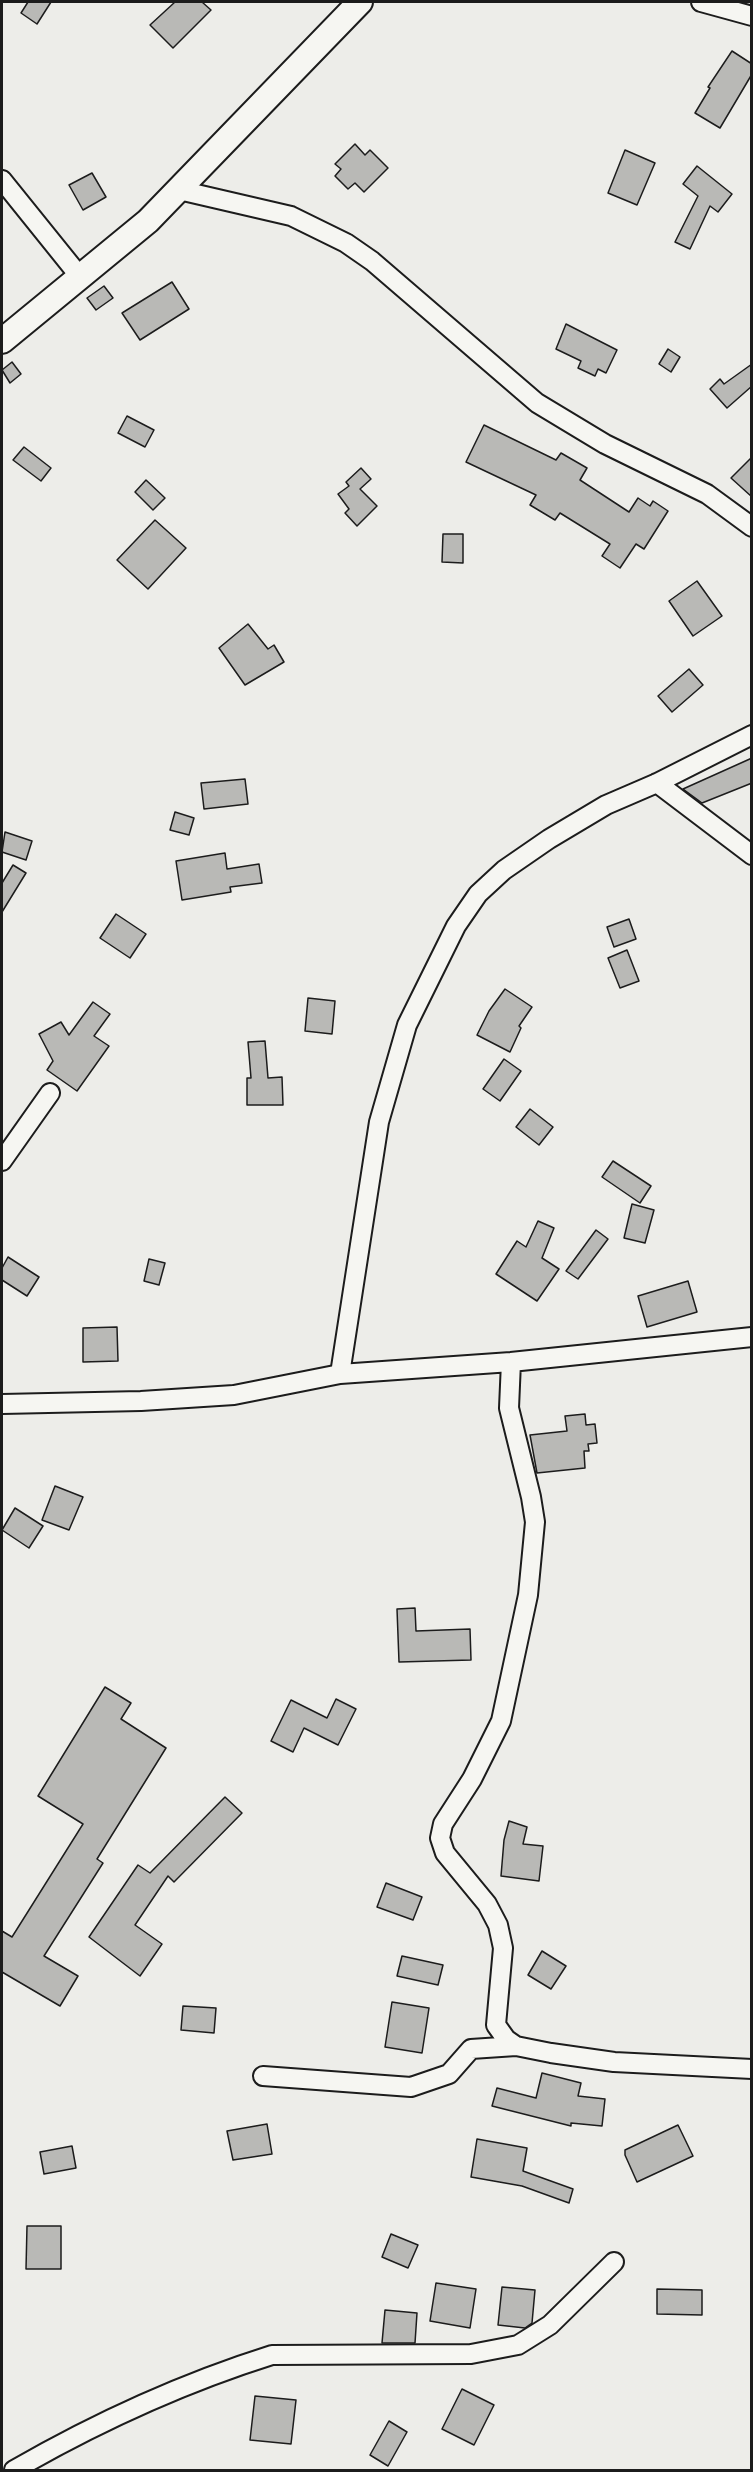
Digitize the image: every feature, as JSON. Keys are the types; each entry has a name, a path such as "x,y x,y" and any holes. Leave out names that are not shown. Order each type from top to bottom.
{"main road":[{"path":"2,341 81,278 179,190 360,2"}],"street":[{"path":"701,2 752,16"},
{"path":"2,180 81,278"},
{"path":"179,190 291,216 346,243 372,261 537,403 605,444 707,494 752,527"},
{"path":"340,1374 379,1122 407,1025 435,963 478,894 504,870 606,805 657,783 752,735"},
{"path":"657,783 752,855"},
{"path":"2,1161 50,1093"},
{"path":"2,1404 141,1401 234,1395 340,1374 511,1362 752,1336"},
{"path":"511,1362 509,1408 535,1522 528,1595 501,1721 472,1779 443,1824 441,1838 445,1853 487,1904 498,1925 502,1948 496,2025 506,2039 516,2046"},
{"path":"263,2076 411,2087 449,2074 471,2049 516,2046 614,2062 752,2069"},
{"path":"14,2470 126,2413 272,2355 471,2354 519,2345 550,2325 614,2262"}],"building":[{"path":"28,2 51,2 37,24 21,13"},
{"path":"175,2 202,2 211,10 173,48 150,25"},
{"path":"732,51 752,64 752,74 720,128 695,113 710,88 708,87"},
{"path":"355,144 365,155 370,150 388,168 364,192 355,183 348,189 335,176 341,169 335,164"},
{"path":"625,150 655,163 637,205 608,193"},
{"path":"697,166 732,194 718,212 710,206 690,249 675,242 698,196 683,184"},
{"path":"92,173 106,197 83,210 69,185"},
{"path":"172,282 189,309 140,340 122,313"},
{"path":"104,286 113,298 96,310 87,298"},
{"path":"566,324 617,350 606,373 598,369 595,376 578,368 581,361 556,349"},
{"path":"668,349 680,357 671,372 659,364"},
{"path":"12,362 21,374 10,383 2,370"},
{"path":"752,364 752,386 727,408 710,389 720,379 724,384"},
{"path":"127,416 154,430 145,447 118,433"},
{"path":"484,425 556,460 561,453 587,468 580,480 629,512 638,498 650,506 653,501 668,511 644,549 636,544 620,568 602,556 610,544 560,513 555,520 530,505 536,495 466,462"},
{"path":"24,447 51,468 41,481 13,460"},
{"path":"752,457 752,497 731,478"},
{"path":"361,468 371,479 360,489 377,506 357,526 345,513 349,509 338,494 349,486 346,482"},
{"path":"146,480 165,498 153,510 135,492"},
{"path":"155,520 186,548 148,589 117,560"},
{"path":"443,534 463,534 463,563 442,562"},
{"path":"697,581 722,616 693,636 669,601"},
{"path":"248,624 268,649 274,645 284,662 245,685 219,648"},
{"path":"689,669 703,685 672,712 658,696"},
{"path":"752,758 752,783 702,803 683,789"},
{"path":"245,779 248,804 204,809 201,783"},
{"path":"175,812 194,818 189,835 170,830"},
{"path":"5,832 32,841 26,860 2,852"},
{"path":"225,853 227,869 259,864 262,883 230,887 231,892 182,900 176,861"},
{"path":"13,865 26,873 2,912 2,883"},
{"path":"116,914 146,934 130,958 100,938"},
{"path":"629,919 636,939 614,947 607,927"},
{"path":"627,950 639,981 620,988 608,958"},
{"path":"505,989 532,1007 519,1026 521,1028 510,1052 477,1035 489,1011"},
{"path":"308,998 335,1001 332,1034 305,1031"},
{"path":"93,1002 110,1014 94,1036 109,1046 77,1091 47,1070 53,1061 39,1034 61,1022 69,1035"},
{"path":"265,1041 268,1078 282,1077 283,1105 247,1105 247,1078 251,1078 248,1042"},
{"path":"504,1059 521,1071 500,1101 483,1089"},
{"path":"530,1109 553,1127 539,1145 516,1127"},
{"path":"613,1161 651,1186 640,1203 602,1177"},
{"path":"632,1204 654,1210 645,1243 624,1238"},
{"path":"538,1221 554,1228 542,1258 559,1269 537,1301 496,1274 517,1241 526,1247"},
{"path":"596,1230 608,1239 578,1279 566,1271"},
{"path":"8,1257 39,1277 27,1296 2,1280 2,1268"},
{"path":"149,1259 165,1263 159,1285 144,1281"},
{"path":"688,1281 697,1312 647,1327 638,1296"},
{"path":"117,1327 118,1361 83,1362 83,1328"},
{"path":"585,1414 586,1425 595,1424 597,1443 588,1444 589,1451 584,1451 585,1468 537,1473 530,1435 567,1431 565,1416"},
{"path":"55,1486 83,1497 69,1530 42,1520"},
{"path":"15,1508 43,1526 29,1548 2,1530"},
{"path":"415,1608 416,1631 470,1629 471,1660 399,1662 397,1609"},
{"path":"105,1687 131,1703 121,1719 166,1748 97,1859 103,1863 44,1956 78,1976 60,2006 2,1972 2,1931 12,1937 83,1824 38,1796"},
{"path":"336,1699 356,1709 338,1745 304,1728 293,1752 271,1741 291,1700 327,1718"},
{"path":"225,1797 242,1813 174,1882 168,1876 135,1925 162,1944 140,1976 89,1937 138,1865 150,1873"},
{"path":"509,1821 527,1827 523,1844 543,1846 539,1881 501,1876 504,1840"},
{"path":"386,1883 422,1897 413,1920 377,1907"},
{"path":"542,1951 566,1966 551,1989 528,1975"},
{"path":"402,1956 443,1965 438,1985 397,1976"},
{"path":"392,2002 429,2008 422,2053 385,2047"},
{"path":"183,2006 216,2008 214,2033 181,2030"},
{"path":"542,2073 581,2083 578,2096 605,2099 602,2126 571,2123 571,2126 492,2106 497,2088 536,2098"},
{"path":"267,2124 272,2154 233,2160 227,2131"},
{"path":"678,2125 693,2156 637,2182 625,2150"},
{"path":"477,2139 527,2148 523,2171 573,2189 569,2203 522,2186 471,2177"},
{"path":"72,2146 76,2168 44,2174 40,2152"},
{"path":"27,2226 61,2226 61,2269 26,2269"},
{"path":"391,2234 418,2245 408,2268 382,2257"},
{"path":"436,2283 476,2289 470,2328 430,2321"},
{"path":"502,2287 535,2290 532,2323 525,2328 498,2325"},
{"path":"657,2289 702,2290 702,2315 657,2314"},
{"path":"385,2310 417,2313 415,2343 382,2343"},
{"path":"462,2389 494,2405 474,2445 442,2429"},
{"path":"255,2396 296,2400 291,2444 250,2440"},
{"path":"389,2421 407,2432 388,2466 370,2455"}]}
